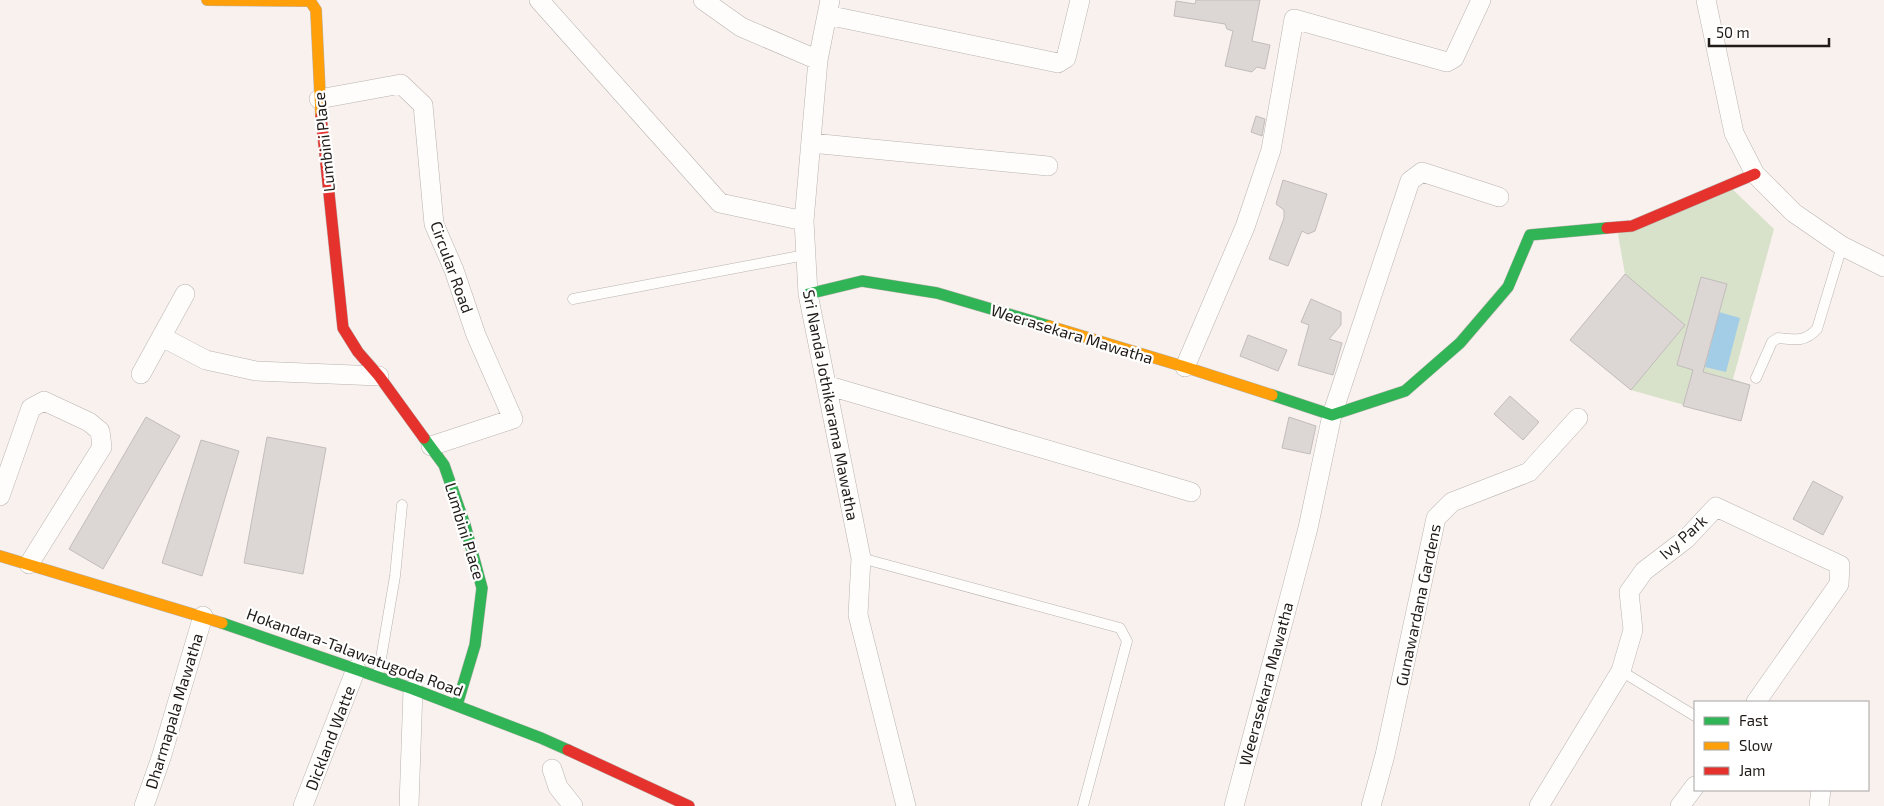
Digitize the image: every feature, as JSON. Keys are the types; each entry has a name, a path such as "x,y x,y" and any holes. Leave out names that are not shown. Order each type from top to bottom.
{"street":[{"name":"Lumbini Place","path":"207,0 310,1 316,10 319,99 342,328 444,465 466,525 482,588 475,645 457,705"},
{"path":"539,0 720,203 804,221"},
{"path":"703,0 741,27 818,60"},
{"path":"828,7 1058,63 1066,58 1080,0"},
{"path":"1185,367 1245,227 1271,150 1294,18 1447,62 1454,58 1481,0"},
{"path":"1706,0 1734,133 1755,174 1794,213 1842,246 1884,267"},
{"name":"Sri Nanda Jothikarama Mawatha","path":"828,7 818,60 804,221 808,294 860,558 858,615 906,806"},
{"name":"Circular Road","path":"319,99 401,84 423,105 434,224 454,270 476,335 513,419 431,446"},
{"path":"811,143 1048,166"},
{"name":"Weerasekara Mawatha","path":"1234,806 1308,528 1332,415 1410,181 1422,172 1499,197"},
{"path":"1332,415 1405,391 1460,343 1508,287 1530,235 1632,226 1755,174"},
{"name":"Weerasekara Mawatha","path":"808,294 862,281 937,293 1185,367 1332,415"},
{"path":"141,374 185,294"},
{"path":"162,337 206,360 256,371 379,376"},
{"path":"826,385 1192,492"},
{"path":"0,496 31,408 44,401 89,422 100,431 102,447 30,564"},
{"name":"Gunawardana Gardens","path":"1371,806 1387,746 1436,518 1452,502 1529,472 1578,418"},
{"name":"Ivy Park","path":"1539,806 1621,671 1633,630 1629,592 1644,571 1686,539 1716,507 1840,565 1839,584 1757,701"},
{"name":"Hokandara-Talawatugoda Road","path":"0,556 203,616 413,689 556,744 689,806"},
{"name":"Dharmapala Mawatha","path":"144,806 161,758 203,616"},
{"name":"Dickland Watte","path":"303,806 356,670"},
{"path":"409,806 413,689"},
{"path":"552,769 558,787 572,806"},
{"path":"1680,806 1694,787"},
{"path":"1819,806 1821,791"}],"lane":[{"path":"1756,378 1772,342 1778,338 1798,341 1810,336 1817,328 1842,246"},
{"path":"573,299 805,256"},
{"path":"378,677 394,576 402,505"},
{"path":"860,558 1120,628 1128,640 1083,806"},
{"path":"1621,671 1694,715"}],"green space":[{"path":"1730,187 1774,229 1733,379 1750,385 1741,421 1631,390 1570,340 1625,274 1618,234"}],"water":[{"path":"1719,312 1740,318 1726,372 1705,367"}],"building":[{"path":"1196,0 1260,0 1252,41 1270,45 1265,69 1257,67 1252,72 1225,66 1233,31 1227,29 1225,24 1174,16 1176,1 1195,4"},
{"path":"1256,116 1265,119 1262,136 1251,132"},
{"path":"1283,180 1327,194 1315,231 1308,234 1302,231 1288,266 1269,259 1284,218 1284,210 1276,204"},
{"path":"1625,274 1685,325 1631,390 1570,340"},
{"path":"1701,277 1727,284 1703,372 1750,385 1741,421 1683,406 1693,370 1677,365"},
{"path":"1311,299 1341,312 1341,325 1329,339 1342,343 1333,375 1298,365 1309,325 1301,322"},
{"path":"1248,335 1287,350 1278,371 1240,356"},
{"path":"1510,396 1539,422 1523,440 1494,414"},
{"path":"146,417 180,436 103,569 69,549"},
{"path":"1289,417 1316,426 1310,454 1282,448"},
{"path":"267,437 326,448 303,574 244,563"},
{"path":"201,440 239,451 202,576 162,563"},
{"path":"1813,481 1843,497 1823,535 1793,519"}],"traffic: fast":[{"path":"1272,395 1332,415 1405,391 1460,343 1508,287 1530,235 1607,228"},
{"path":"808,294 862,281 937,293 1049,326"},
{"path":"424,438 444,465 465,525 482,588 475,645 457,705"},
{"path":"222,623 413,689 568,750"}],"traffic: slow":[{"path":"207,0 310,1 316,10 321,116"},
{"path":"1049,326 1272,395"},
{"path":"0,556 222,623"}],"traffic: jam":[{"path":"321,116 343,328 358,352 379,376 424,438"},
{"path":"1607,228 1632,226 1755,174"},
{"path":"568,750 689,806"}]}
